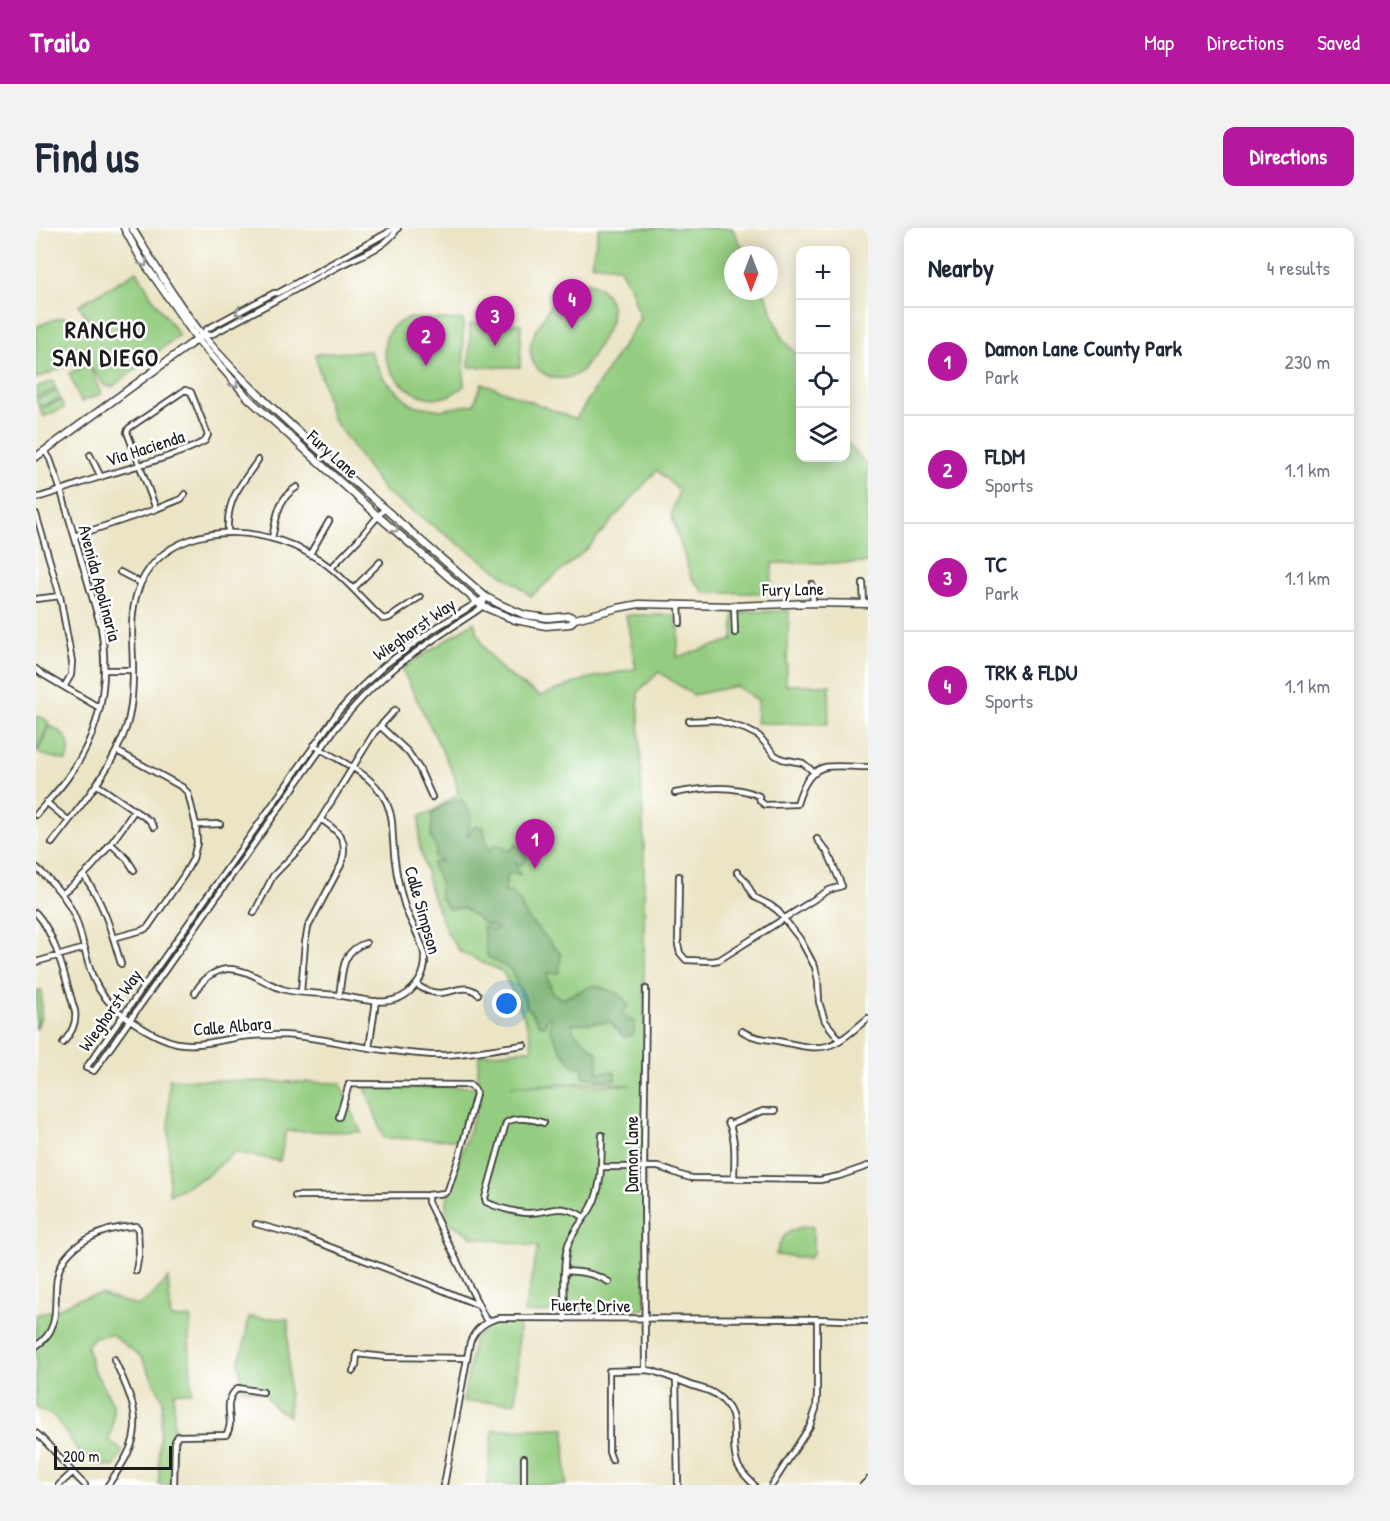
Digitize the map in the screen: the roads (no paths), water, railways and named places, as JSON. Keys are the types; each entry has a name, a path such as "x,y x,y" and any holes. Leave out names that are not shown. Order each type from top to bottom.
{"main road":[{"name":"Fury Lane","path":"124,228 140,257 249,399 378,516 480,604 515,620 546,626 570,624 575,619 639,604 734,606 813,603 866,604"},
{"name":"Fury Lane","path":"132,228 200,337 260,397 384,509 486,597 525,615 548,618 570,616 575,619"},
{"path":"36,457 200,337"}],"street":[{"path":"200,337 207,329 274,293 278,293 393,228"},
{"path":"200,337 211,335 344,263 386,243 398,228"},
{"path":"344,263 352,256 353,251"},
{"name":"Via Hacienda","path":"36,498 139,466 205,441 208,435 191,392 185,390 129,428 127,432 139,466"},
{"name":"Avenida Apolinaria","path":"36,815 65,781 93,732 100,708 105,670 101,627 62,491 45,451"},
{"path":"90,455 100,477"},
{"path":"228,533 231,501 258,460"},
{"path":"139,466 156,509"},
{"path":"272,538 281,502 297,487"},
{"path":"75,536 156,509 181,499 185,494"},
{"path":"331,568 384,509"},
{"path":"36,514 60,596 72,665 71,675 64,687"},
{"path":"310,554 329,521"},
{"path":"52,843 106,771 117,751 129,718 133,691 132,618 137,594 152,565 166,552 181,543 205,535 255,534 272,538 310,554 331,568 383,619 389,618 420,597"},
{"path":"353,589 380,562"},
{"path":"120,572 141,583"},
{"path":"812,584 813,603"},
{"path":"863,584 866,604"},
{"path":"36,599 60,596"},
{"name":"Wieghorst Way","path":"480,604 478,610 391,671 359,700 335,729 94,1071 86,1068 338,711 385,665 434,629 480,604 486,597"},
{"path":"679,605 680,622"},
{"path":"734,606 735,633"},
{"path":"36,669 100,708"},
{"path":"105,670 133,670"},
{"path":"254,913 273,876 298,852 322,820 352,768 380,726 395,710"},
{"path":"689,721 715,720 745,729 759,736 782,759 799,761 815,772"},
{"path":"380,726 408,752 419,768 432,797"},
{"name":"Calle Simpson","path":"314,744 374,784 384,797 390,811 393,851 399,882 424,955 423,973 417,985"},
{"path":"113,938 148,927 184,875 193,859 197,843 196,825 188,794 182,787 117,751"},
{"path":"675,793 694,789 724,788 751,792 759,796 760,801 765,805 797,804 803,787 815,772 824,767 868,767"},
{"path":"96,784 150,821 154,827"},
{"path":"46,802 69,820"},
{"path":"62,893 84,876 135,810"},
{"path":"301,992 308,927 345,855 343,837 322,820"},
{"path":"196,825 220,825"},
{"path":"678,876 680,953 686,960 719,960 829,890 842,886 828,853 817,838"},
{"path":"111,844 135,870"},
{"name":"Calle Albara","path":"36,867 62,893 75,918 97,986 106,999 130,1019 159,1037 181,1043 205,1044 245,1036 286,1035 313,1037 369,1048 439,1055 524,1045"},
{"path":"736,872 745,880 754,897 770,905 784,918 800,939 815,967 821,1012 840,1041"},
{"path":"84,876 100,902 121,964"},
{"path":"36,913 48,929 75,1015 72,1031 63,1043"},
{"path":"339,996 348,955 356,947 366,943"},
{"path":"36,962 85,948"},
{"path":"195,993 210,975 229,969 242,971 282,989 384,1002 398,999 417,985 435,993 464,988 478,994"},
{"name":"Damon Lane","path":"645,1370 646,989"},
{"path":"369,1048 376,1001"},
{"path":"742,1031 746,1034 804,1047 824,1048 840,1041 868,1018"},
{"path":"294,1196 444,1193 448,1190 460,1154 476,1094 470,1085 349,1084 339,1118"},
{"path":"734,1179 734,1146 729,1124 764,1111 775,1110"},
{"path":"544,1123 537,1120 513,1119 506,1123 486,1202 528,1213 559,1208 568,1209 584,1217"},
{"path":"565,1319 565,1271 568,1246 591,1208 599,1189 602,1135"},
{"path":"601,1167 663,1168 692,1179 820,1180 868,1166"},
{"path":"428,1195 428,1202 487,1322 477,1330 472,1338 466,1358 444,1485"},
{"path":"256,1224 304,1237 478,1305"},
{"path":"36,1346 47,1336 56,1316 58,1271 74,1248 101,1232 136,1226 139,1235 136,1271"},
{"path":"565,1271 587,1272 609,1282"},
{"name":"Fuerte Drive","path":"487,1322 499,1318 868,1321"},
{"path":"772,1485 810,1426 816,1409 817,1319"},
{"path":"353,1371 357,1354 385,1357 466,1358"},
{"path":"108,1485 128,1453 135,1425 132,1400 114,1359"},
{"path":"612,1460 609,1452 609,1371 654,1371 712,1392 722,1400 728,1407 735,1425 737,1463 754,1485"},
{"path":"676,1379 678,1485"},
{"path":"174,1485 178,1436 225,1435 229,1431 231,1394 238,1388 263,1392"},
{"path":"36,1433 50,1445 72,1473 85,1485"},
{"path":"524,1458 524,1485"},
{"path":"59,1485 72,1473"},
{"path":"863,1485 868,1480"}],"place":[{"name":"TRK & FLDU","path":"572,329"},
{"name":"TC","path":"495,346"},
{"name":"FLDM","path":"426,366"},
{"name":"Damon Lane County Park","path":"535,869"}],"district":[{"name":"RANCHO SAN DIEGO","path":"106,343"}]}
